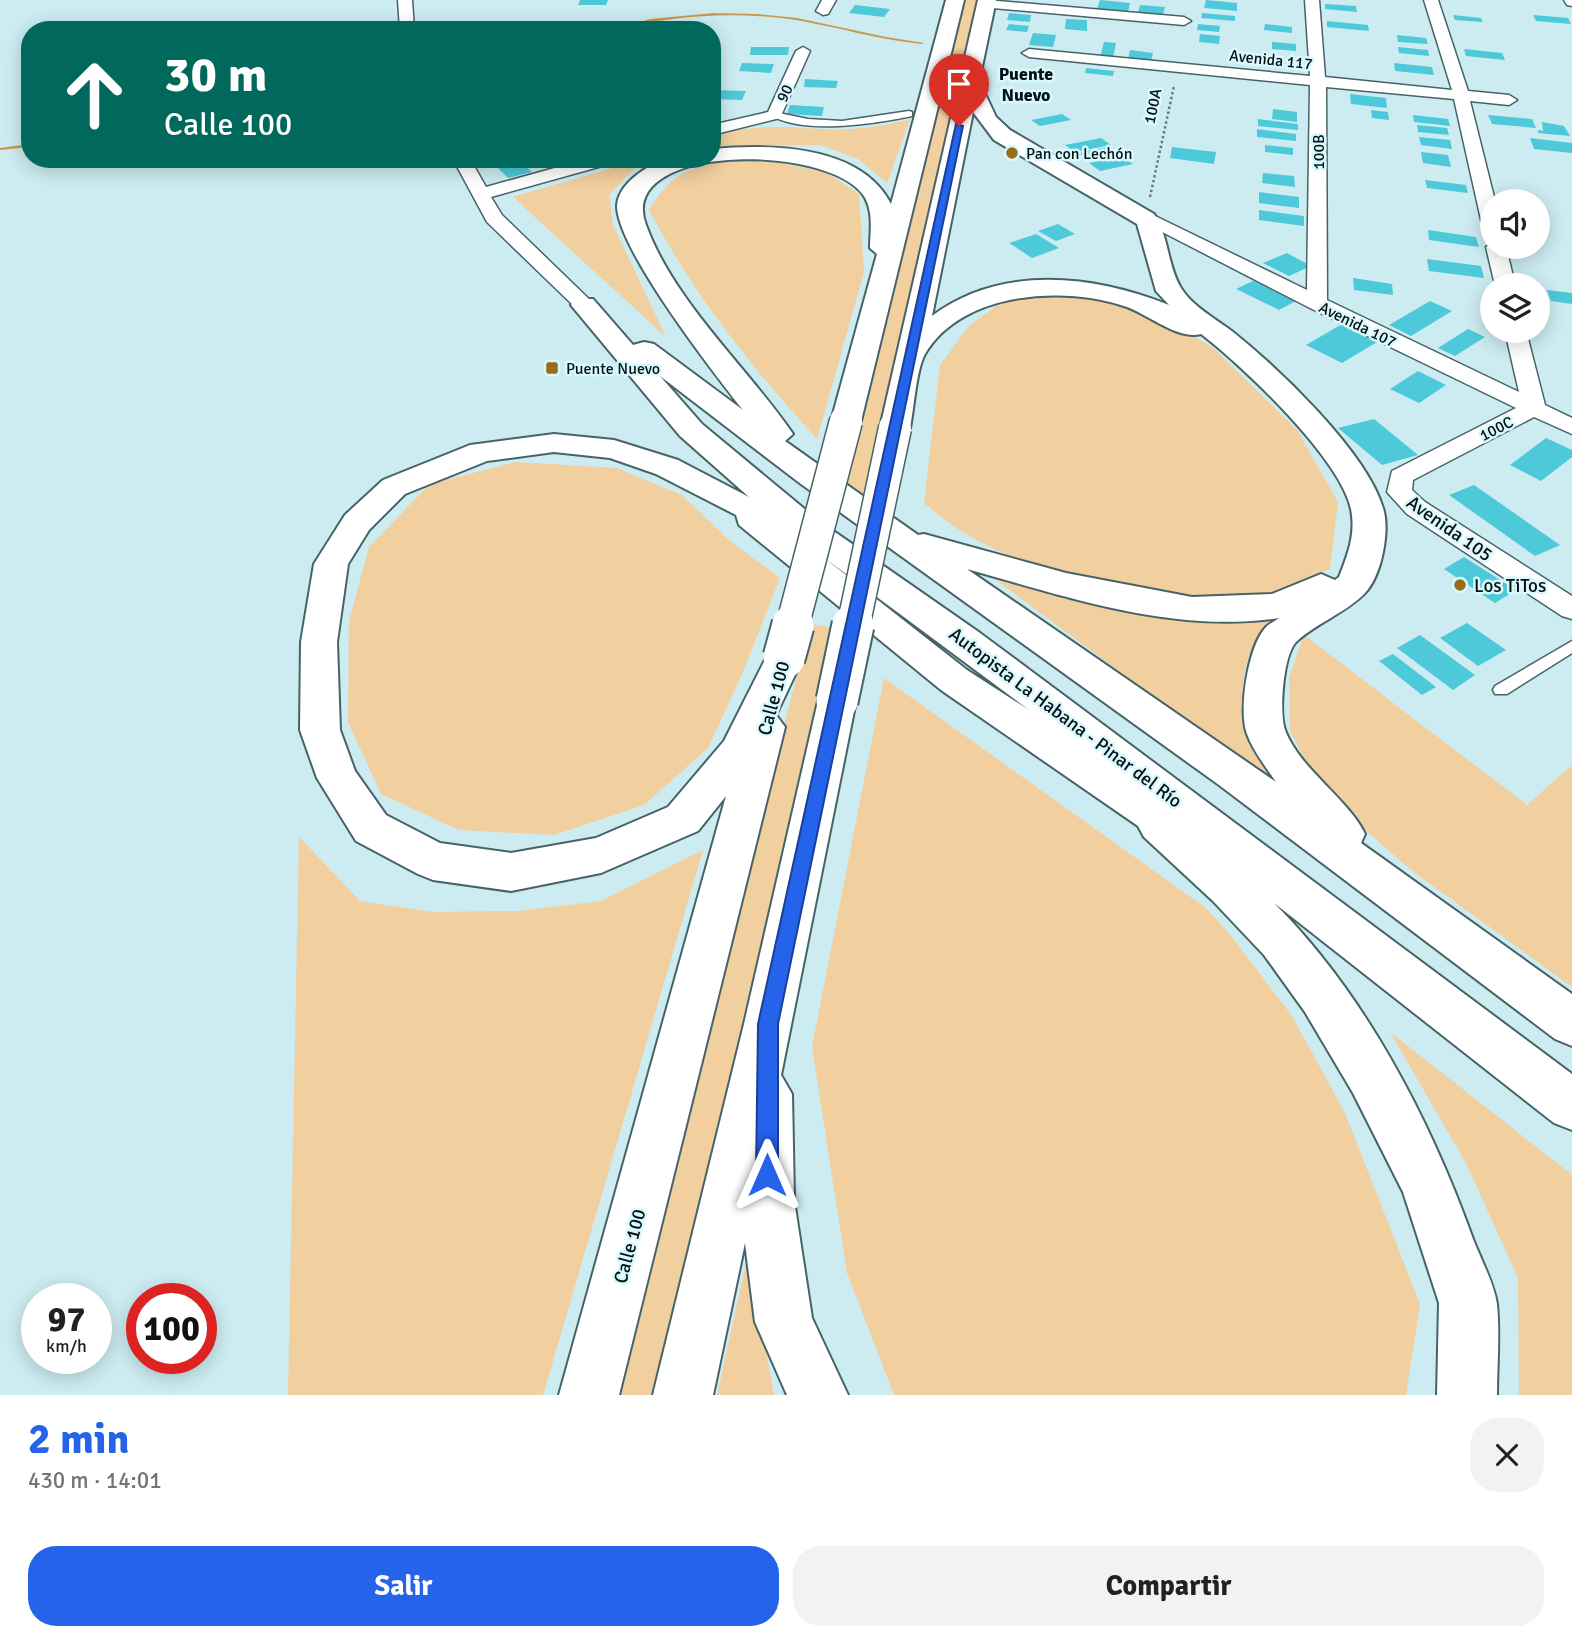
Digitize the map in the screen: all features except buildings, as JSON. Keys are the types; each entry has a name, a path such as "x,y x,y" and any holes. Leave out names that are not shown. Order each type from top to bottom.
{"highway":[{"name":"Calle 100","path":"589,1395 955,0"},
{"path":"683,1395 768,1024 914,350 986,2"},
{"path":"969,80 987,119 1002,135 1146,219 1152,228 1153,245 1169,291 1193,315 1226,339 1321,431 1346,468 1367,508 1369,546 1353,584 1278,637 1268,667 1262,705 1266,733 1325,816 1445,930"},
{"path":"721,156 779,153 819,161 852,175 874,192 883,210 882,275"},
{"path":"668,168 644,181 633,192 628,207 643,246 691,322 766,420 818,481"},
{"path":"892,534 1066,585 1192,610 1277,606 1322,586 1349,557 1350,511 1330,468 1306,427 1217,343 1159,309 1122,295 1087,288 1010,291 974,303 951,315 914,350"},
{"name":"Autopista La Habana - Pinar del Río","path":"584,305 818,481 1233,773 1572,1023"},
{"name":"Autopista La Habana - Pinar del Río","path":"584,305 691,430 807,529 967,642 1572,1105"},
{"path":"691,430 734,502 781,544 954,680 1133,803 1374,951"},
{"path":"784,658 739,751 682,819 601,855 511,872 433,861 371,828 337,778 320,730 319,642 331,565 357,523 394,487 481,452 554,443 614,449 667,467 734,502 807,529"},
{"path":"1133,803 1229,887 1280,940 1322,996 1371,1076 1426,1182 1468,1303 1467,1395"},
{"path":"768,1024 767,1200 784,1322 818,1395"}],"street":[{"path":"405,0 406,21"},
{"name":"100B","path":"1312,0 1318,82 1317,304"},
{"path":"1431,0 1461,95 1483,189"},
{"path":"986,2 1184,22"},
{"name":"90","path":"721,128 774,115 803,51"},
{"name":"Avenida 117","path":"1029,53 1179,62 1318,82 1509,100"},
{"name":"Autopista La Habana - Pinar del Río","path":"466,168 494,218 584,305"},
{"path":"481,194 575,168"},
{"name":"Avenida 107","path":"1146,219 1572,427"},
{"name":"100C","path":"1399,492 1401,476 1534,408 1519,343"},
{"name":"Avenida 105","path":"1399,492 1416,508 1572,609"}],"lane":[{"path":"774,115 808,122 842,124 909,114"},
{"path":"1501,690 1572,646"}],"path":[{"name":"100A","path":"1146,219 1179,62"}],"shaded area":[{"path":"962,0 979,0 864,497 844,484"},
{"path":"910,120 887,183 858,159 821,145 721,146 721,135 749,128 873,127"},
{"path":"769,160 827,173 859,194 864,272 817,439 726,330 685,272 649,210 665,188 680,175 696,168 721,168 721,161"},
{"path":"613,168 635,168 609,195 613,225 666,337 513,197"},
{"path":"1042,294 1082,294 1120,301 1171,323 1212,347 1297,430 1338,502 1330,569 1266,596 1232,601 1154,597 1072,578 998,551 951,524 924,503 940,365 969,326 1002,302"},
{"path":"516,462 617,468 682,495 731,542 780,578 742,674 708,748 644,805 554,835 459,830 381,794 348,722 349,621 369,547 430,484"},
{"path":"976,565 1279,617 1251,650 1243,689 1247,722 1272,785"},
{"path":"810,624 837,628 790,838 656,1395 614,1395"},
{"path":"1304,635 1527,805 1572,765 1572,987 1411,870 1321,791 1290,731 1289,677"},
{"path":"884,678 1206,908 1232,937 1292,1016 1345,1113 1420,1304 1406,1395 894,1395 847,1273 812,1047"},
{"path":"299,837 360,901 433,912 519,911 601,901 703,850 543,1395 288,1395"},
{"path":"1390,1032 1572,1175 1572,1395 1519,1395 1518,1278 1467,1165"},
{"path":"748,1254 774,1395 717,1395"}],"waterway":[{"path":"651,21 714,14 757,15 797,19 922,43"},
{"path":"0,149 21,146"}],"place":[{"name":"Pan con Lechón","path":"1012,153"},
{"name":"Puente Nuevo","path":"552,368"},
{"name":"Los TiTos","path":"1460,585"}],"district":[{"name":"Puente Nuevo","path":"1026,84"}],"route":[{"path":"767,1175 768,1024 914,350 959,126"}]}
